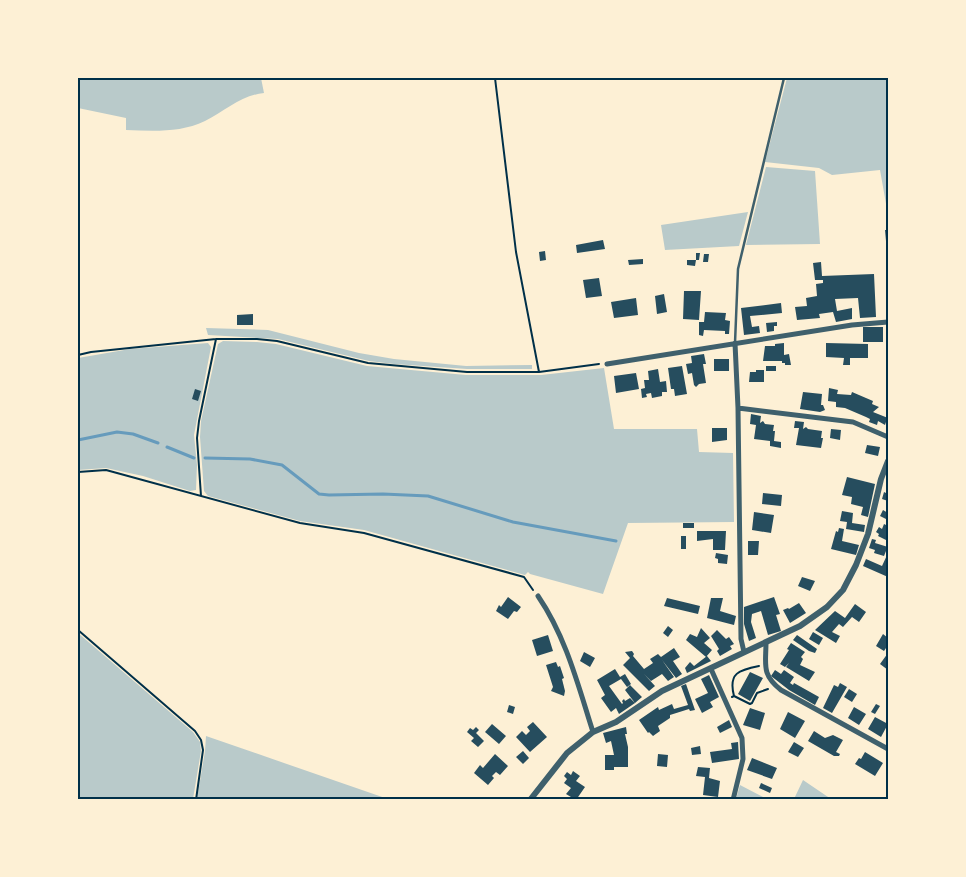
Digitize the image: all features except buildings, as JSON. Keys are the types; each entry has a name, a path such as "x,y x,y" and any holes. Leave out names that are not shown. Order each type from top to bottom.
{"street":[{"path":"607,364 735,342 852,325 888,322"},
{"path":"735,342 738,408 741,638 744,652"},
{"path":"738,408 853,422 888,437"},
{"path":"530,800 567,753 593,732 616,722 662,691 800,626 827,607 843,590 856,565 868,534 880,479 888,461"},
{"path":"538,596 560,634 593,732"},
{"path":"766,642 766,670 769,680 781,690 888,749"},
{"path":"710,669 742,738 743,759 733,800"}],"lane":[{"path":"735,342 738,268 784,78"}],"path":[{"path":"495,78 516,252 539,372"},
{"path":"201,496 197,438 198,421 216,339"},
{"path":"78,355 216,339 277,341 368,363 467,372 539,372 607,364"},
{"path":"78,472 106,470 300,523 364,532 524,577 538,596"},
{"path":"78,630 195,731 201,740 203,750 196,800"},
{"path":"762,665 740,670 732,679 733,696 750,704 757,693 768,689"}],"shaded area":[{"path":"78,78 261,78 264,93 248,97 205,121 186,128 146,131 126,130 126,118 78,108"},
{"path":"787,78 888,78 888,215 880,170 832,175 819,168 765,162"},
{"path":"766,167 815,171 820,244 746,245"},
{"path":"748,212 739,246 665,250 661,225"},
{"path":"206,328 268,330 359,353 394,359 466,366 532,365 532,369 467,369 369,361 278,339 208,335"},
{"path":"223,341 276,344 367,366 466,375 541,375 604,368 614,429 697,429 699,452 733,453 734,522 628,523 603,594 528,572 525,575 364,530 300,521 208,496 204,491 200,437 201,421 218,344"},
{"path":"208,343 211,347 194,435 197,465 196,490 190,491 143,476 106,468 78,470 78,358 130,349"},
{"path":"78,633 193,732 200,742 201,751 193,799 78,799"},
{"path":"206,736 388,799 197,799"},
{"path":"803,780 831,799 794,799"},
{"path":"740,785 767,799 736,799"}],"waterway":[{"path":"78,440 117,432 133,434 158,443"},
{"path":"167,447 194,458"},
{"path":"205,458 250,459 282,465 319,494 428,496 513,522 616,541"}]}
